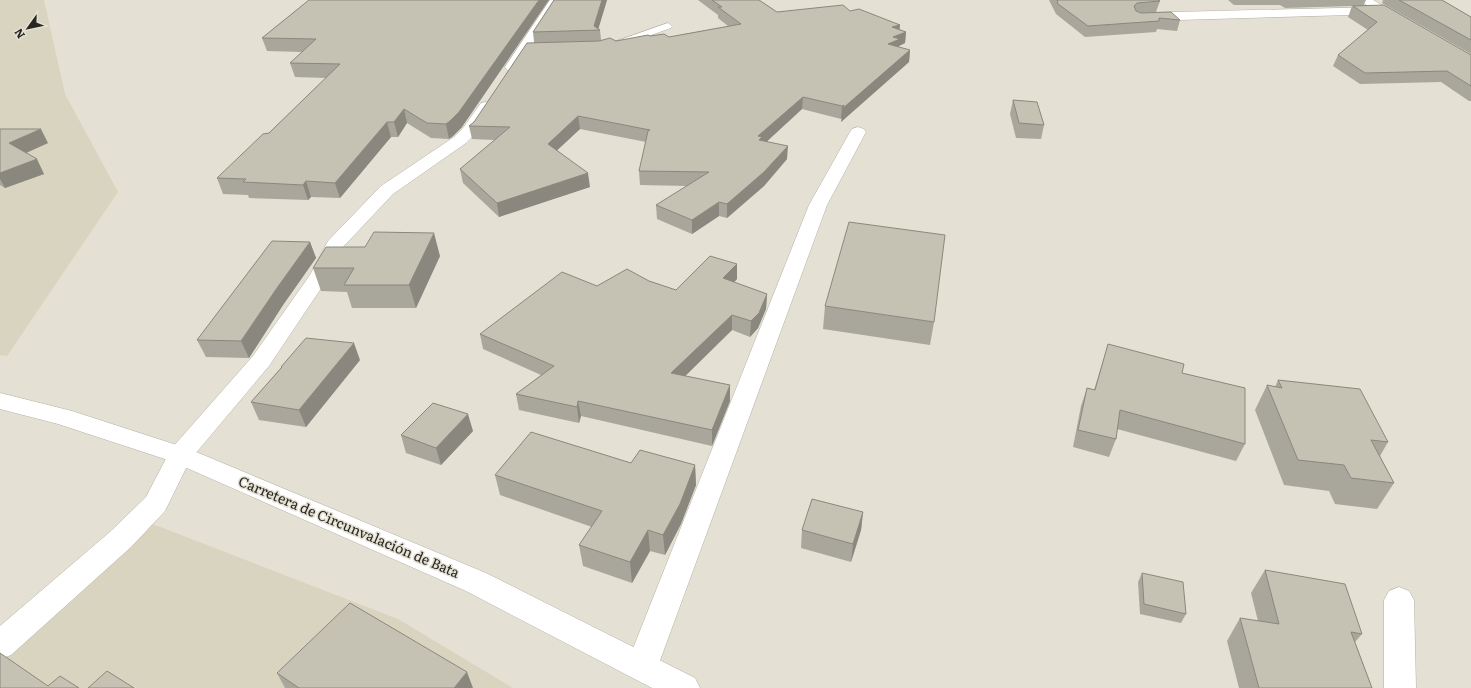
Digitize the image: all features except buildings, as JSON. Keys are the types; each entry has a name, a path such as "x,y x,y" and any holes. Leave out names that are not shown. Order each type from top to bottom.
{"street":[{"path":"0,645 121,539 156,504 180,455 261,361 320,275 335,245 387,190 470,131 498,88 531,50 556,0"},
{"path":"1365,0 1410,26"},
{"path":"1138,18 1214,14 1384,11"},
{"path":"642,666 818,205 858,132"},
{"name":"Carretera de Circunvalación de Bata","path":"0,401 64,417 180,455 476,582 684,688"},
{"path":"1399,600 1400,688"}],"lane":[{"path":"605,47 668,26"}],"shaded area":[{"path":"0,0 44,0 65,94 118,192 7,356 0,355"},
{"path":"150,523 398,619 513,688 0,688 0,650"}]}
